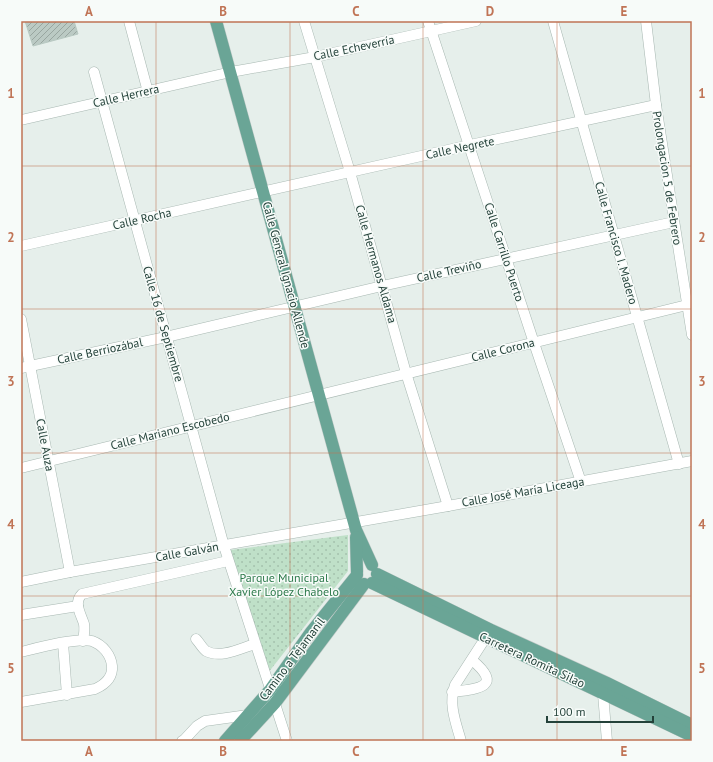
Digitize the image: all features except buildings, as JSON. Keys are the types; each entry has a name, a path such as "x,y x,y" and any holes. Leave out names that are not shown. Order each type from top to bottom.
{"main road":[{"name":"Calle General Ignacio Allende","path":"216,21 355,526 366,576"},
{"name":"Carretera Romita Silao","path":"366,576 605,688 692,725"},
{"name":"Camino a Tejamanil","path":"225,741 270,690 311,632 366,576"},
{"name":"Camino a Tejamanil","path":"240,741 274,703 366,576"},
{"name":"Carretera Romita Silao","path":"605,688 692,736"}],"street":[{"path":"130,21 148,92"},
{"name":"Calle Hermanos Aldama","path":"304,21 350,172 406,373 448,506"},
{"name":"Calle Carrillo Puerto","path":"428,21 534,343 582,482"},
{"name":"Calle Echeverría","path":"231,72 315,57 476,21"},
{"name":"Calle Francisco I. Madero","path":"553,21 679,464"},
{"name":"Prolongacion 5 de Febrero","path":"646,21 656,105 692,335"},
{"name":"Calle 16 de Septiembre","path":"94,72 228,561 287,741"},
{"name":"Calle Herrera","path":"21,120 231,72"},
{"name":"Calle Negrete","path":"264,192 470,145 656,105"},
{"name":"Calle Rocha","path":"21,246 264,192"},
{"name":"Calle Treviño","path":"295,306 613,234 674,222"},
{"name":"Calle Corona","path":"319,395 687,305"},
{"name":"Calle Berriozábal","path":"25,367 295,306"},
{"name":"Calle Auza","path":"21,319 25,367 48,460 70,572"},
{"name":"Calle Mariano Escobedo","path":"21,468 48,460 319,395"},
{"name":"Calle José María Liceaga","path":"355,526 448,506 692,461"},
{"name":"Calle Galván","path":"21,582 70,572 224,546 355,526"},
{"path":"83,640 84,626 78,606 78,598 86,592 228,561"},
{"path":"21,615 78,606"},
{"path":"461,741 451,699 452,692 488,634"},
{"path":"196,639 205,650 216,654 256,644"},
{"path":"21,652 83,640 92,641 99,645 107,652 112,661 110,678 104,685 95,689 67,695 21,702"},
{"path":"63,644 67,695"},
{"path":"452,692 478,689 483,687 486,683 487,678 485,673 472,660"},
{"path":"605,688 607,741"},
{"path":"184,741 197,726 205,721 248,715"}],"green space":[{"name":"Parque Municipal Xavier López Chabelo","path":"348,535 348,571 268,673 230,550"}]}
